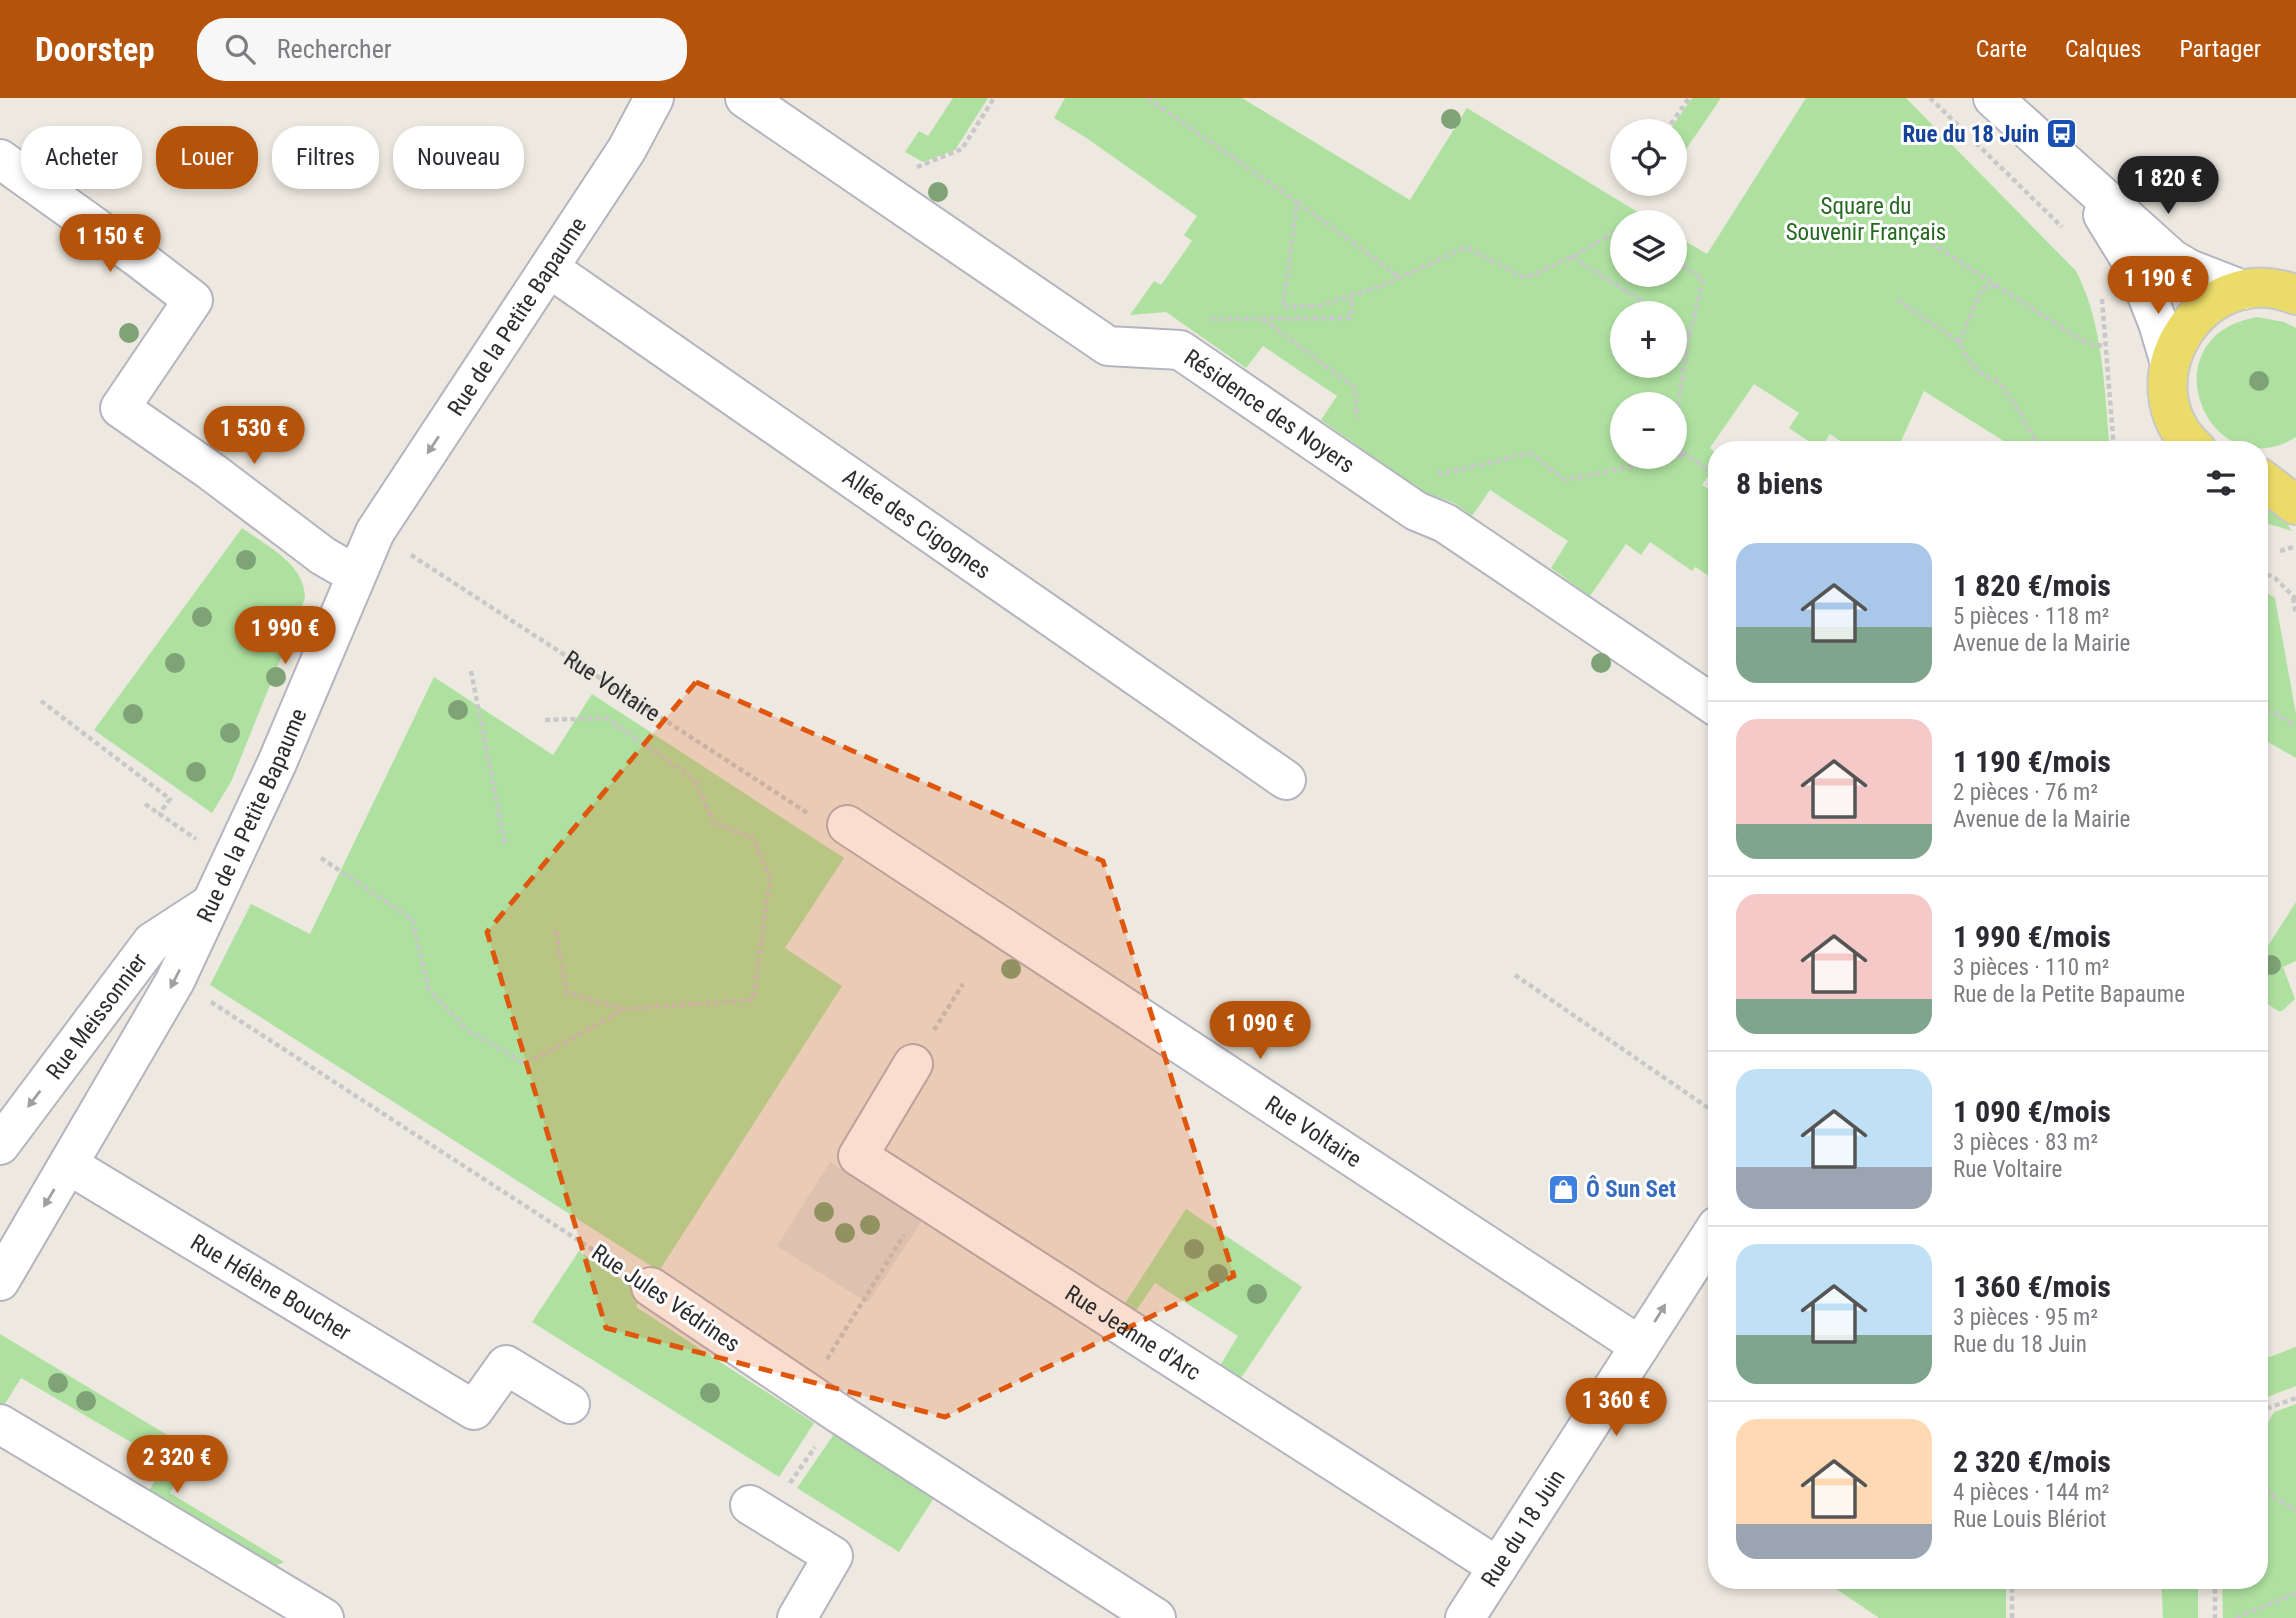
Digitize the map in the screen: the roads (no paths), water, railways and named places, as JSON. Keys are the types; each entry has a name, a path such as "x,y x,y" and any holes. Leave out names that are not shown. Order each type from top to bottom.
{"main road":[{"path":"2190,441 2183,432 2169,399 2170,363 2177,342 2188,324 2203,308 2223,297 2269,291 2296,265"},
{"path":"2268,475 2296,469"},
{"path":"2268,483 2296,505"}],"street":[{"name":"Rue de la Petite Bapaume","path":"0,1281 175,981 277,763 375,532 627,149 654,98"},
{"name":"Résidence des Noyers","path":"745,98 1108,346 1180,349 1416,511 1445,523 1708,701"},
{"path":"1993,98 2172,258 2189,269 2269,291"},
{"path":"0,159 193,300 120,408 212,472 323,556 356,575"},
{"path":"2075,173 2138,271 2170,363"},
{"name":"Allée des Cigognes","path":"549,268 1286,780"},
{"name":"Rue Voltaire","path":"847,825 1640,1346"},
{"name":"Rue Meissonnier","path":"0,1145 152,942 209,905"},
{"name":"Rue Jeanne d'Arc","path":"914,1064 858,1156 1498,1567"},
{"name":"Rue Hélène Boucher","path":"69,1165 474,1410 506,1365 570,1404"},
{"name":"Rue du 18 Juin","path":"1465,1618 1708,1240"},
{"name":"Rue Jules Védrines","path":"651,1287 838,1413 1156,1618"},
{"path":"0,1424 324,1618"},
{"path":"760,1510 833,1556 797,1618"}],"place":[{"name":"Rue du 18 Juin","path":"2062,134"},
{"name":"Ô Sun Set","path":"1563,1189"}],"park label":[{"name":"Square du Souvenir Français","path":"1866,219"}]}
